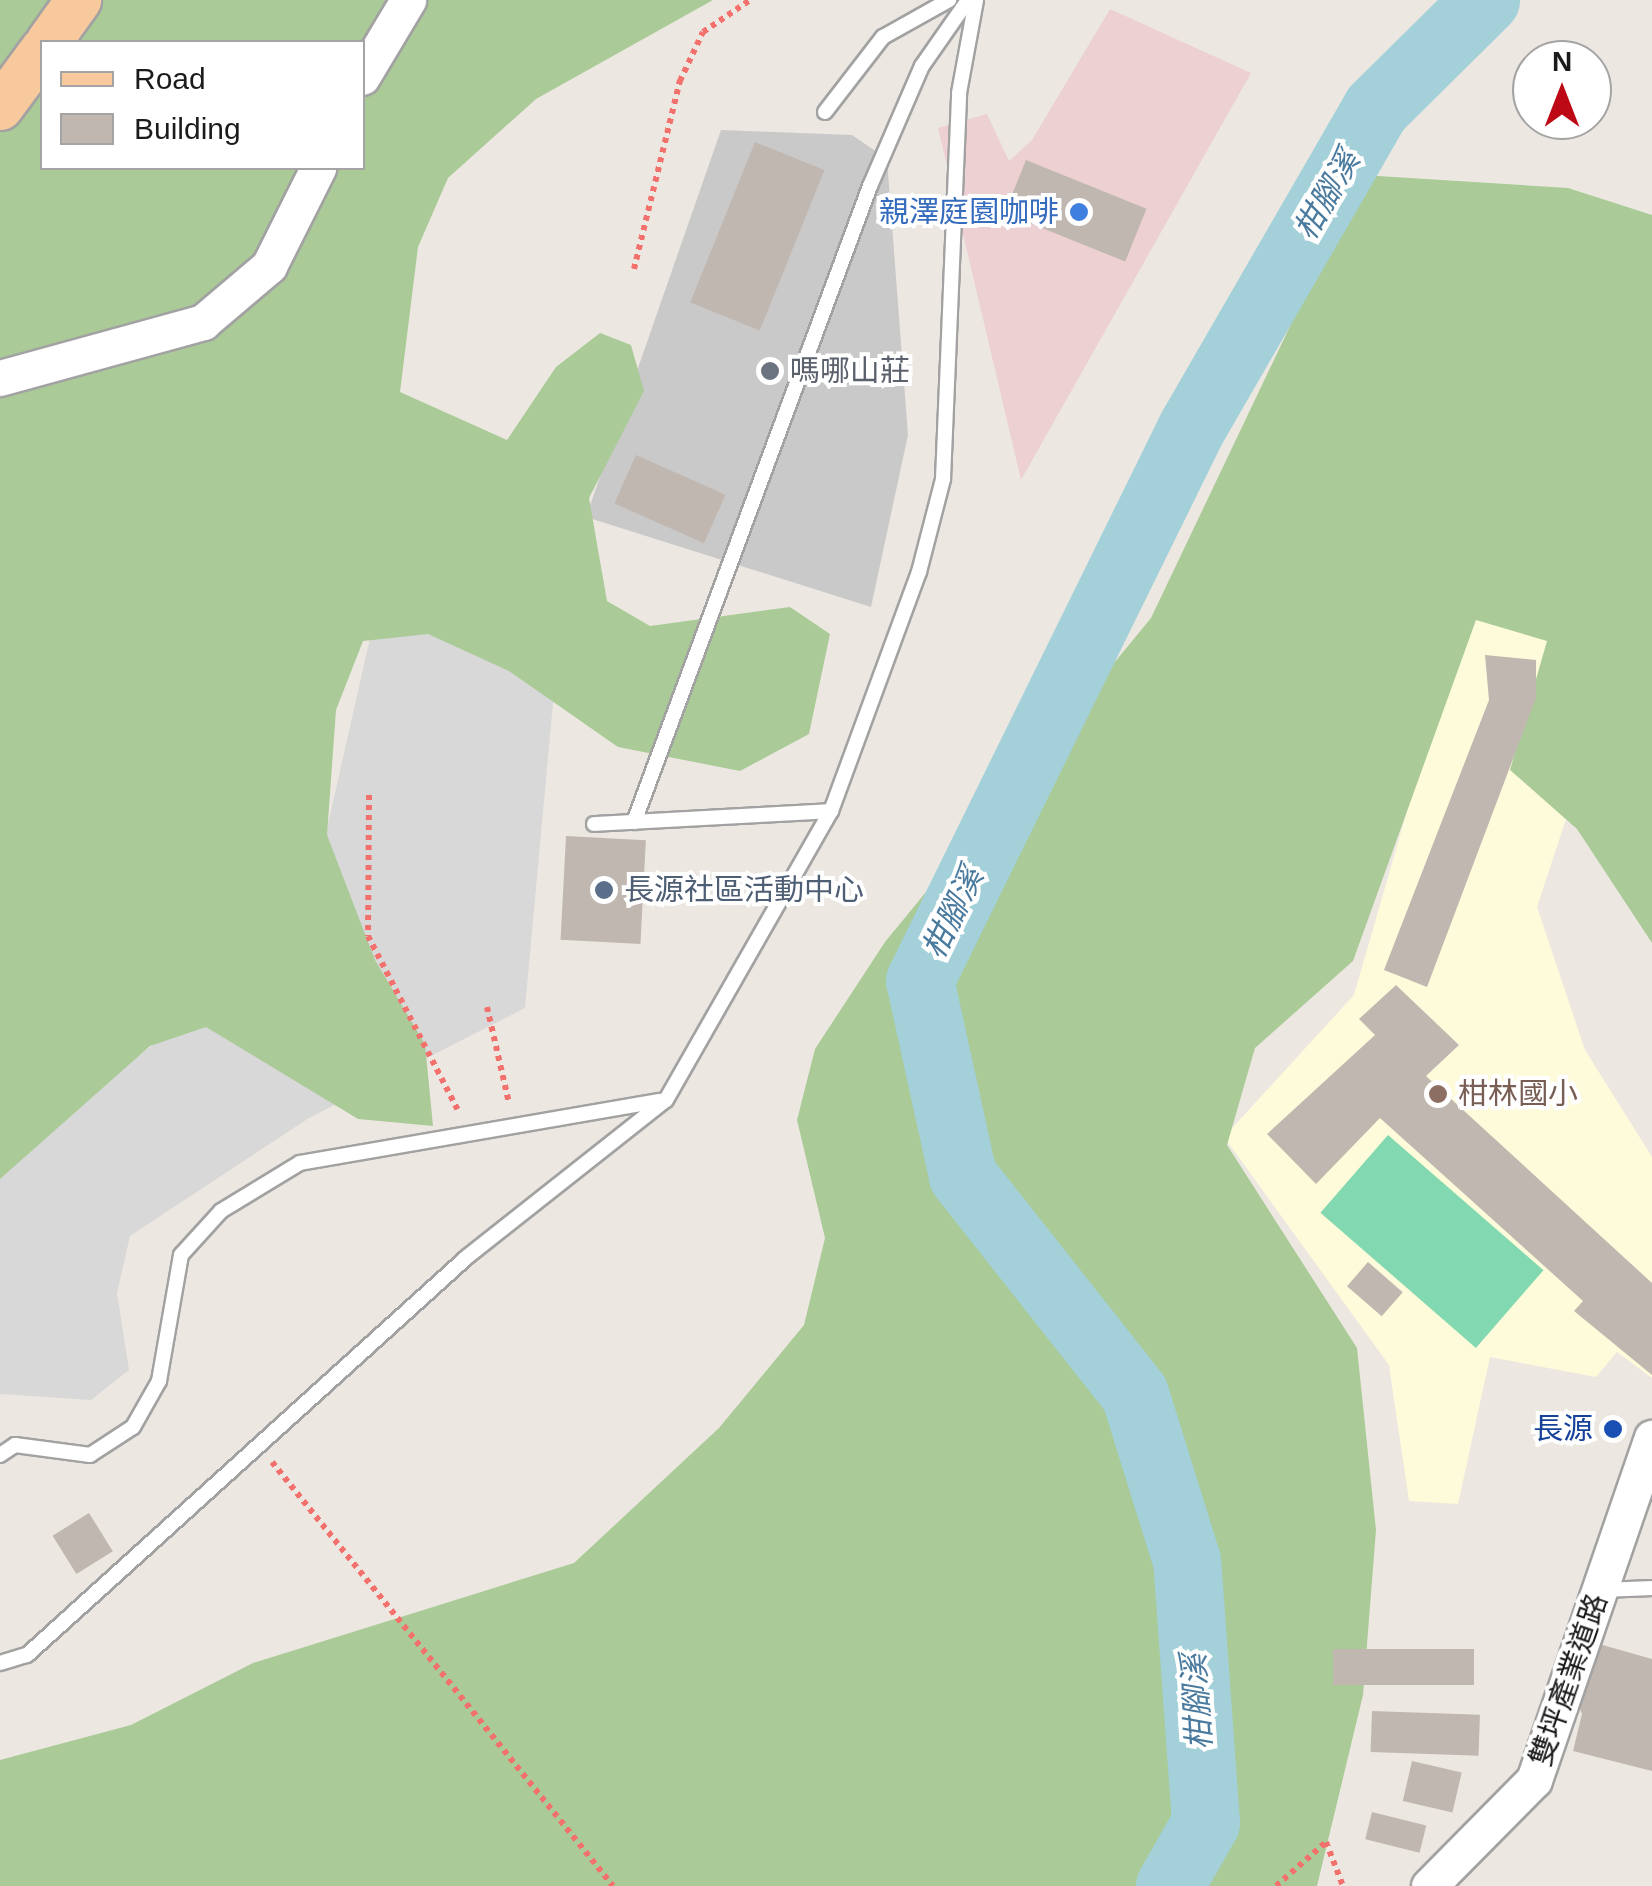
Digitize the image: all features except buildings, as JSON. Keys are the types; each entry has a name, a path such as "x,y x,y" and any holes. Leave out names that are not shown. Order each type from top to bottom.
{"main road":[{"path":"49,40 78,0"},
{"path":"0,107 40,53"}],"street":[{"path":"365,72 408,0"},
{"path":"0,378 203,322 270,266 317,170"},
{"name":"雙坪產業道路","path":"1428,1886 1534,1780 1652,1438"}],"lane":[{"path":"825,112 883,37 949,0"},
{"path":"634,822 870,186 922,66 968,0"},
{"path":"0,1663 27,1654 468,1258 666,1100 831,810 943,479 960,93 976,0"},
{"path":"594,824 831,810"},
{"path":"0,1455 15,1445 90,1455 132,1428 159,1381 181,1255 221,1211 300,1163 666,1100"},
{"path":"1601,1590 1652,1588"}],"path":[{"path":"634,269 680,81 703,32 750,0"},
{"path":"369,794 368,936 472,1135"},
{"path":"487,1007 515,1129"},
{"path":"259,1446 613,1886"},
{"path":"1276,1886 1326,1842 1342,1886"}],"shaded area":[{"path":"1110,9 1251,73 1021,480 938,128 987,114 1009,161 1032,140"},
{"name":"嗎哪山莊","path":"721,130 852,135 887,159 908,435 871,607 586,517"},
{"name":"柑林國小","path":"1465,610 1624,643 1537,907 1585,1050 1652,1157 1652,1378 1617,1352 1596,1377 1490,1357 1458,1504 1409,1501 1389,1365 1224,1137 1354,995"},
{"path":"375,616 559,638 525,1008 309,1118 130,1236 117,1293 129,1370 91,1400 0,1394 0,1161 304,930"}],"green space":[{"path":"0,0 713,0 536,99 448,178 418,247 400,392 507,440 556,367 600,333 631,345 644,391 589,498 607,601 650,626 790,607 830,634 809,734 740,771 618,747 509,671 428,634 363,641 336,710 327,835 375,960 425,1044 433,1126 358,1119 206,1027 150,1046 0,1179"},
{"path":"1362,175 1568,188 1652,215 1652,943 1577,829 1510,770 1547,641 1476,620 1353,961 1255,1048 1227,1145 1357,1348 1376,1530 1363,1695 1317,1886 0,1886 0,1760 131,1725 253,1663 574,1563 719,1428 804,1325 825,1238 797,1120 815,1049 885,942 1151,618"},
{"path":"1388,1135 1543,1270 1476,1348 1320,1213"}],"waterway":[{"name":"柑腳溪","path":"1170,1886 1206,1823 1187,1561 1135,1394 963,1176 920,981 1192,428 1376,109 1486,0"}],"place":[{"name":"親澤庭園咖啡","path":"1079,212"},
{"name":"嗎哪山莊","path":"770,371"},
{"name":"長源社區活動中心","path":"604,890"},
{"name":"柑林國小","path":"1438,1094"},
{"name":"長源","path":"1613,1429"}]}
